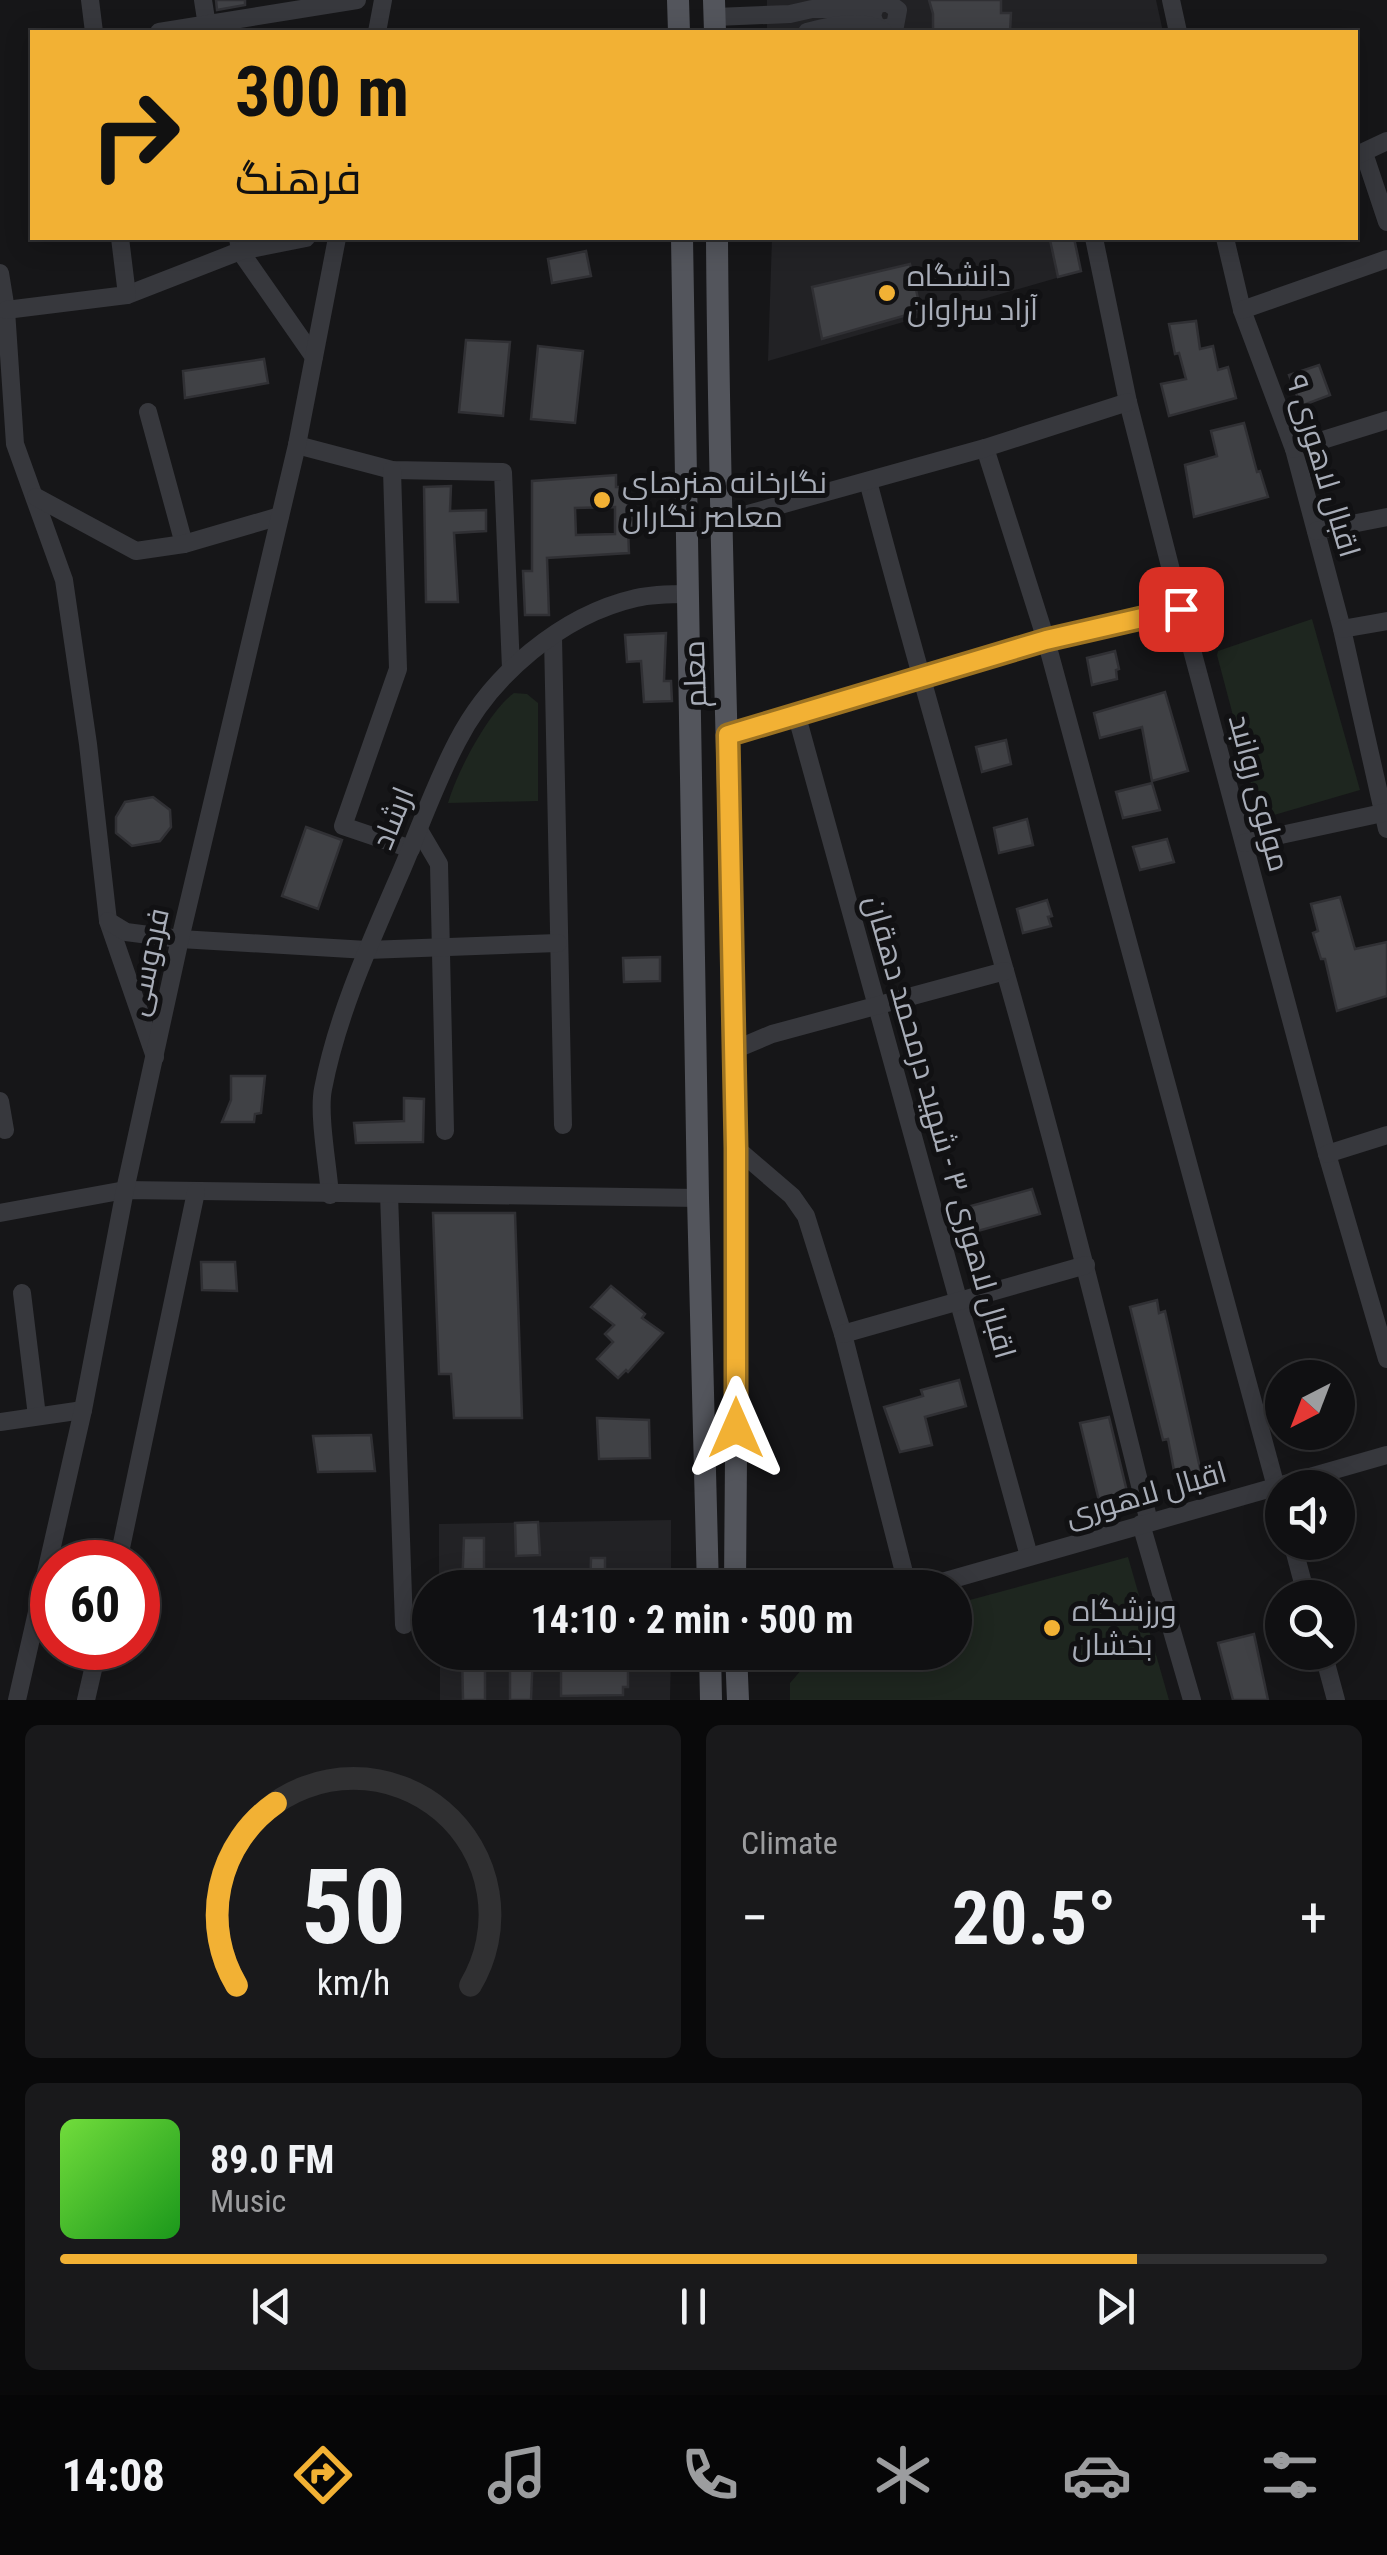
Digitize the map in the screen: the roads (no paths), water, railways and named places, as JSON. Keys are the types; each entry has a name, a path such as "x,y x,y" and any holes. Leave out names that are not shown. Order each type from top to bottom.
{"main road":[{"path":"678,0 679,30"},
{"name":"معلم","path":"682,240 708,1570"},
{"name":"معلم","path":"717,240 719,522 728,735 736,1148 735,1570"},
{"path":"691,734 728,735"},
{"path":"710,1670 711,1700"},
{"path":"737,1670 738,1700"}],"street":[{"path":"90,0 94,30"},
{"path":"203,0 208,29 328,2 357,0"},
{"path":"376,30 383,0"},
{"path":"1171,0 1178,30"},
{"path":"715,16 875,7 872,16 887,29"},
{"path":"820,30 862,24 887,29"},
{"path":"1387,142 1360,155 1387,222"},
{"path":"120,240 127,294"},
{"path":"6,310 127,294 239,244 284,240"},
{"name":"فردوسی","path":"13,1700 83,1410 125,1190 296,446 337,240"},
{"name":"مولوی روانبد","path":"1094,240 1128,402 1181,609 1327,1154 1387,1358"},
{"name":"اقبال لاهوری ۹","path":"1225,240 1242,310 1294,449 1342,628 1385,818"},
{"path":"239,244 314,357"},
{"path":"1242,310 1387,258"},
{"path":"0,273 6,310 7,445 36,497 64,580 108,921 155,1057"},
{"path":"719,522 985,448 1128,402"},
{"path":"148,412 184,544"},
{"path":"1294,449 1387,420"},
{"path":"296,446 392,470 503,472 510,668"},
{"path":"985,448 1046,640 1272,1470"},
{"path":"392,470 398,669 343,826 411,849"},
{"path":"868,481 1086,1265 1145,1523 1192,1700"},
{"path":"36,497 136,550 184,544 280,516"},
{"path":"1316,530 1387,516"},
{"name":"ارشاد","path":"330,1195 322,1093 367,950 459,738 510,668 553,637 598,610 636,598 689,594"},
{"path":"728,735 1046,640 1181,609"},
{"path":"1342,628 1387,621"},
{"path":"553,637 563,1125"},
{"name":"اقبال لاهوری ۳ - شهید درمحمد دهقان","path":"796,713 1029,1556"},
{"path":"1244,843 1385,818"},
{"path":"419,830 440,864 445,1131"},
{"path":"108,921 126,932 180,939 367,950 558,944"},
{"path":"734,1050 772,1034 1005,970"},
{"path":"0,1102 5,1130"},
{"path":"1327,1154 1387,1135"},
{"path":"736,1148 792,1196 806,1216 843,1334 903,1570"},
{"path":"0,1213 125,1190 698,1198"},
{"path":"123,1540 196,1192"},
{"path":"389,1194 404,1625"},
{"path":"843,1334 1086,1265"},
{"path":"22,1294 37,1416"},
{"path":"0,1422 83,1410"},
{"name":"اقبال لاهوری","path":"1333,1470 1387,1455"},
{"name":"اقبال لاهوری","path":"972,1573 1265,1489"},
{"path":"86,1700 93,1670"},
{"path":"1327,1670 1336,1700"},
{"path":"0,1688 13,1700"}],"place":[{"name":"دانشگاه آزاد سراوان","path":"887,293"},
{"name":"نگارخانه هنرهای معاصر نگاران","path":"602,500"},
{"name":"ورزشگاه بخشان","path":"1052,1628"}]}
